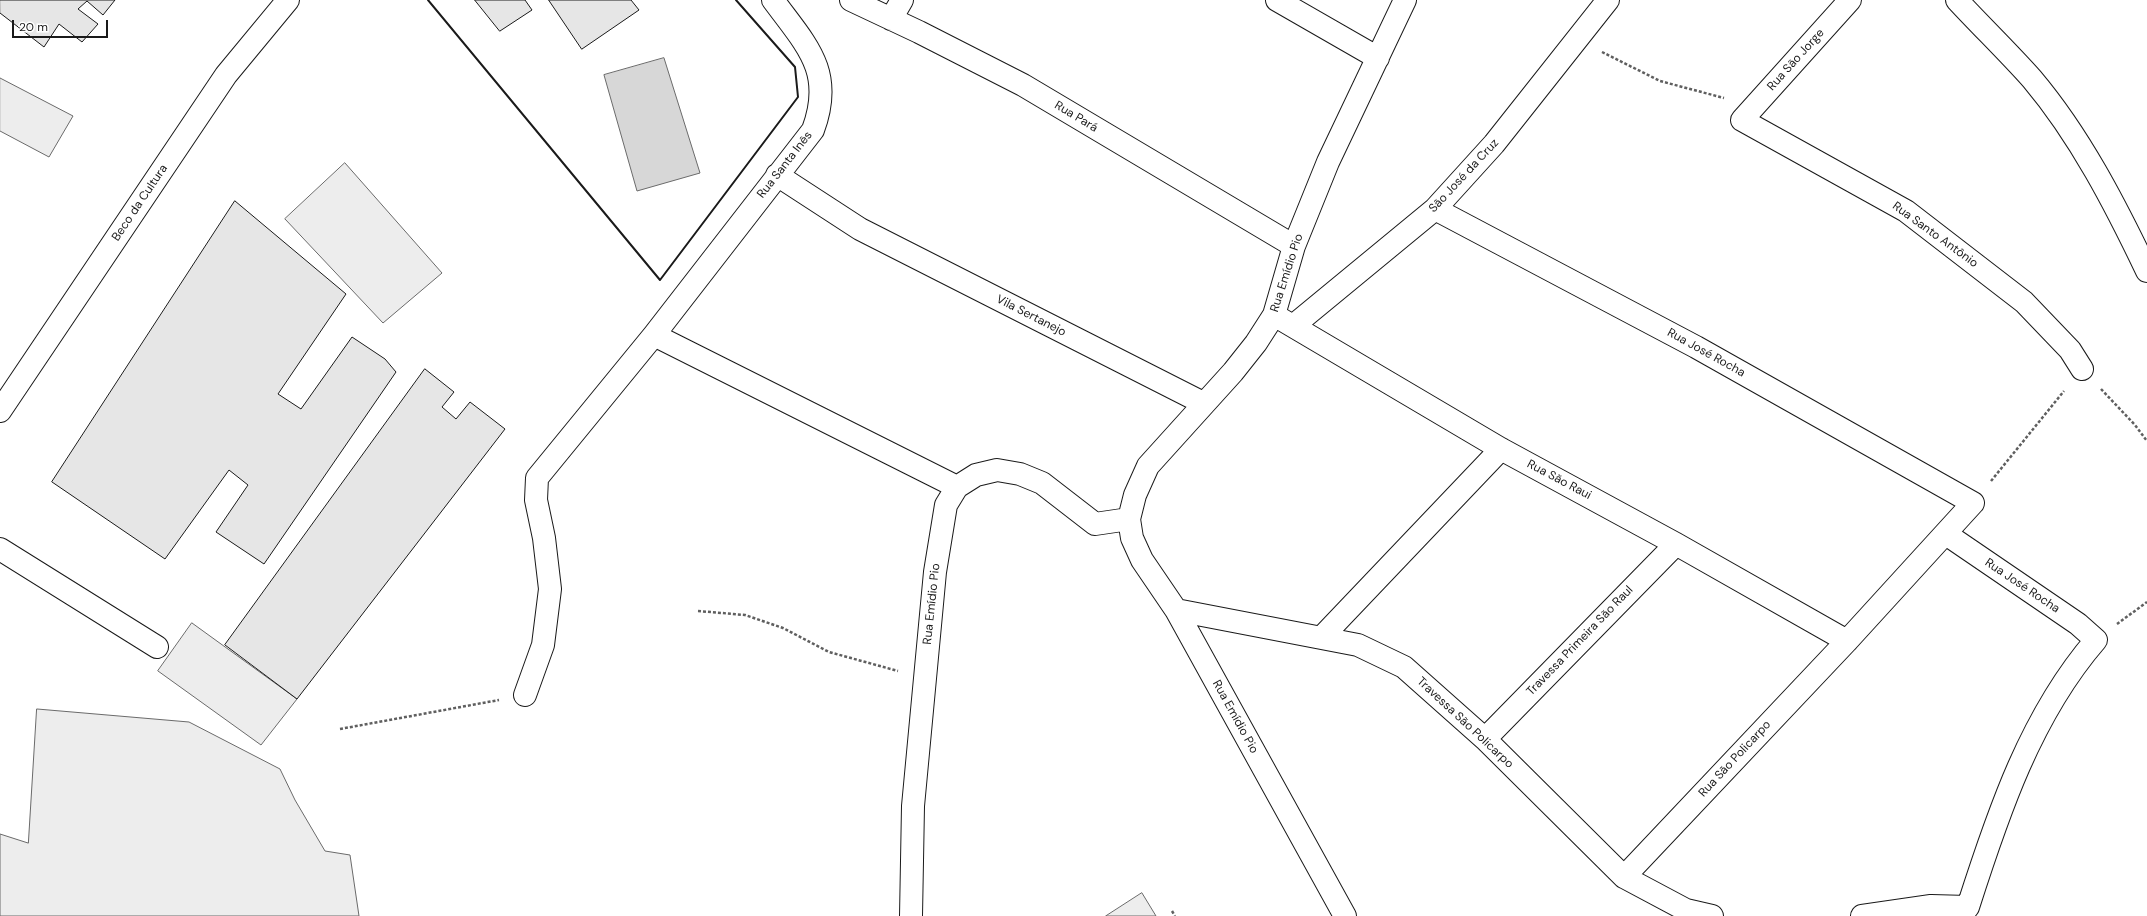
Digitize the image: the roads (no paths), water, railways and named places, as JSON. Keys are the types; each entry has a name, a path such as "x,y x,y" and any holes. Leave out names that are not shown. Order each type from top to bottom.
{"street":[{"name":"Beco da Cultura","path":"0,411 226,75 288,0"},
{"name":"Rua Santa Inês","path":"525,695 542,645 550,589 544,538 536,500 537,478 654,336 813,130 820,111 820,77 812,54 773,0"},
{"name":"Rua Pará","path":"851,0 1023,85 1294,246"},
{"path":"891,19 902,0"},
{"path":"1277,0 1378,58"},
{"name":"Rua Emídio Pio","path":"1345,916 1176,610 1142,560 1132,538 1129,519 1135,495 1148,466 1203,403 1233,372 1256,343 1274,315 1294,246 1328,162 1405,0"},
{"name":"São José da Cruz","path":"1293,326 1435,209 1499,138 1608,0"},
{"name":"Rua São Jorge","path":"1749,113 1850,0"},
{"path":"1956,0 2032,79 2070,129 2095,170 2147,271"},
{"name":"Rua Santo Antônio","path":"1749,113 1906,211 2024,302 2070,350 2082,369"},
{"name":"Vila Sertanejo","path":"777,175 860,229 1203,403"},
{"name":"Rua José Rocha","path":"1435,209 1696,347 1973,504"},
{"name":"Rua São Raui","path":"1274,315 1501,449 1676,544 1847,641"},
{"path":"654,336 957,487"},
{"path":"1322,638 1501,449"},
{"name":"Rua Emídio Pio","path":"912,916 913,806 936,564 946,505 957,487 976,475 997,470 1020,474 1042,483 1095,524 1129,519"},
{"name":"Rua São Policarpo","path":"1624,877 1847,641 1973,504"},
{"name":"Rua José Rocha","path":"1946,534 2078,624 2096,640 2075,664 2058,690 2009,788 1965,911"},
{"name":"Travessa Primeira São Raul","path":"1485,739 1676,544"},
{"path":"0,549 157,647"},
{"name":"Travessa São Policarpo","path":"1176,610 1358,645 1404,667 1485,739 1624,877 1686,910 1712,916"},
{"path":"1862,916 1931,906 1965,911"}]}
